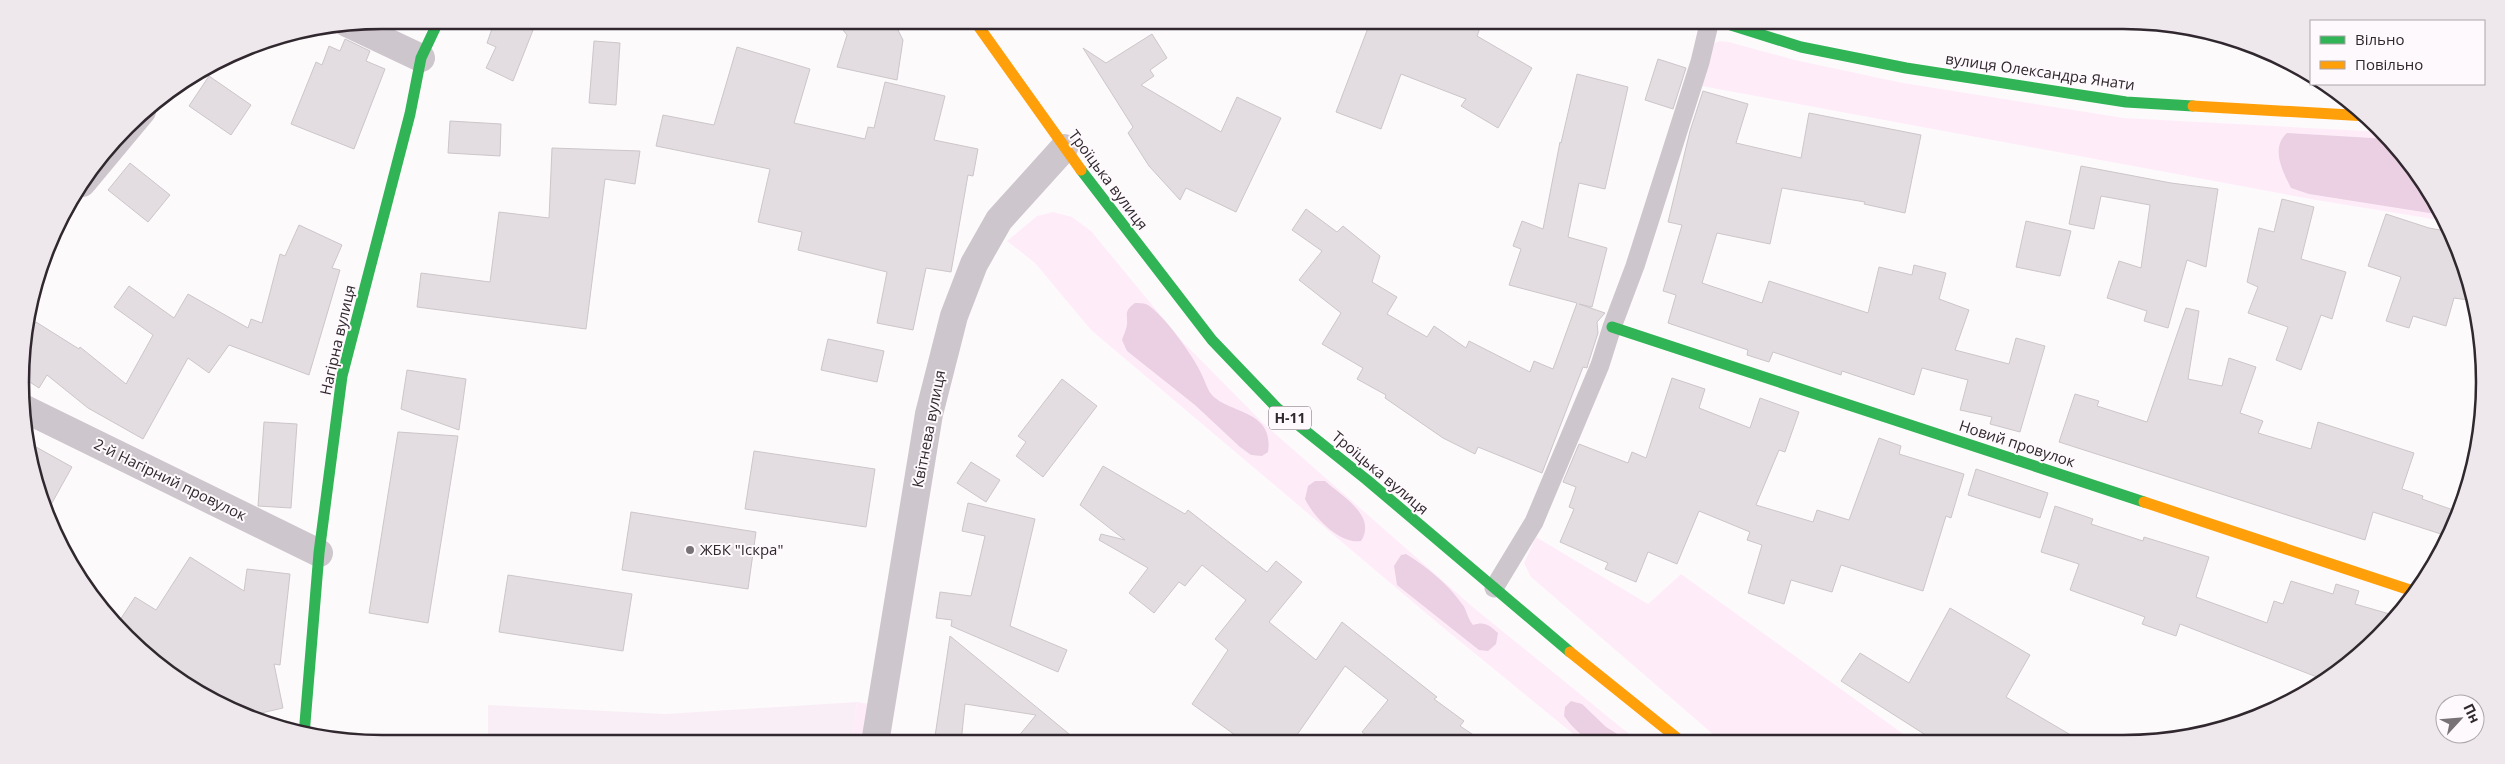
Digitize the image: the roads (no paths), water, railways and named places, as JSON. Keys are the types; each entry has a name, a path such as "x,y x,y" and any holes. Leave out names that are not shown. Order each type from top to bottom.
{"street":[{"name":"Нагірна вулиця","path":"305,726 319,553 342,376 410,114 422,58 435,29"},
{"name":"Троїцька вулиця","path":"980,29 1064,148 1212,340 1270,401 1587,666 1673,735"},
{"name":"вулиця Олександра Янати","path":"1743,29 1800,47 1906,68 2116,100 2355,115"},
{"path":"360,30 422,58"},
{"name":"Квітнева вулиця","path":"876,735 929,414 954,316 974,264 999,220 1064,148"},
{"name":"Новий провулок","path":"1612,327 2409,590"},
{"name":"2-й Нагірний провулок","path":"31,412 319,553"}],"lane":[{"path":"1494,588 1534,522 1600,365 1638,258 1700,62 1708,29"}],"place":[{"name":"ЖБК \"Іскра\"","path":"690,550"}]}
